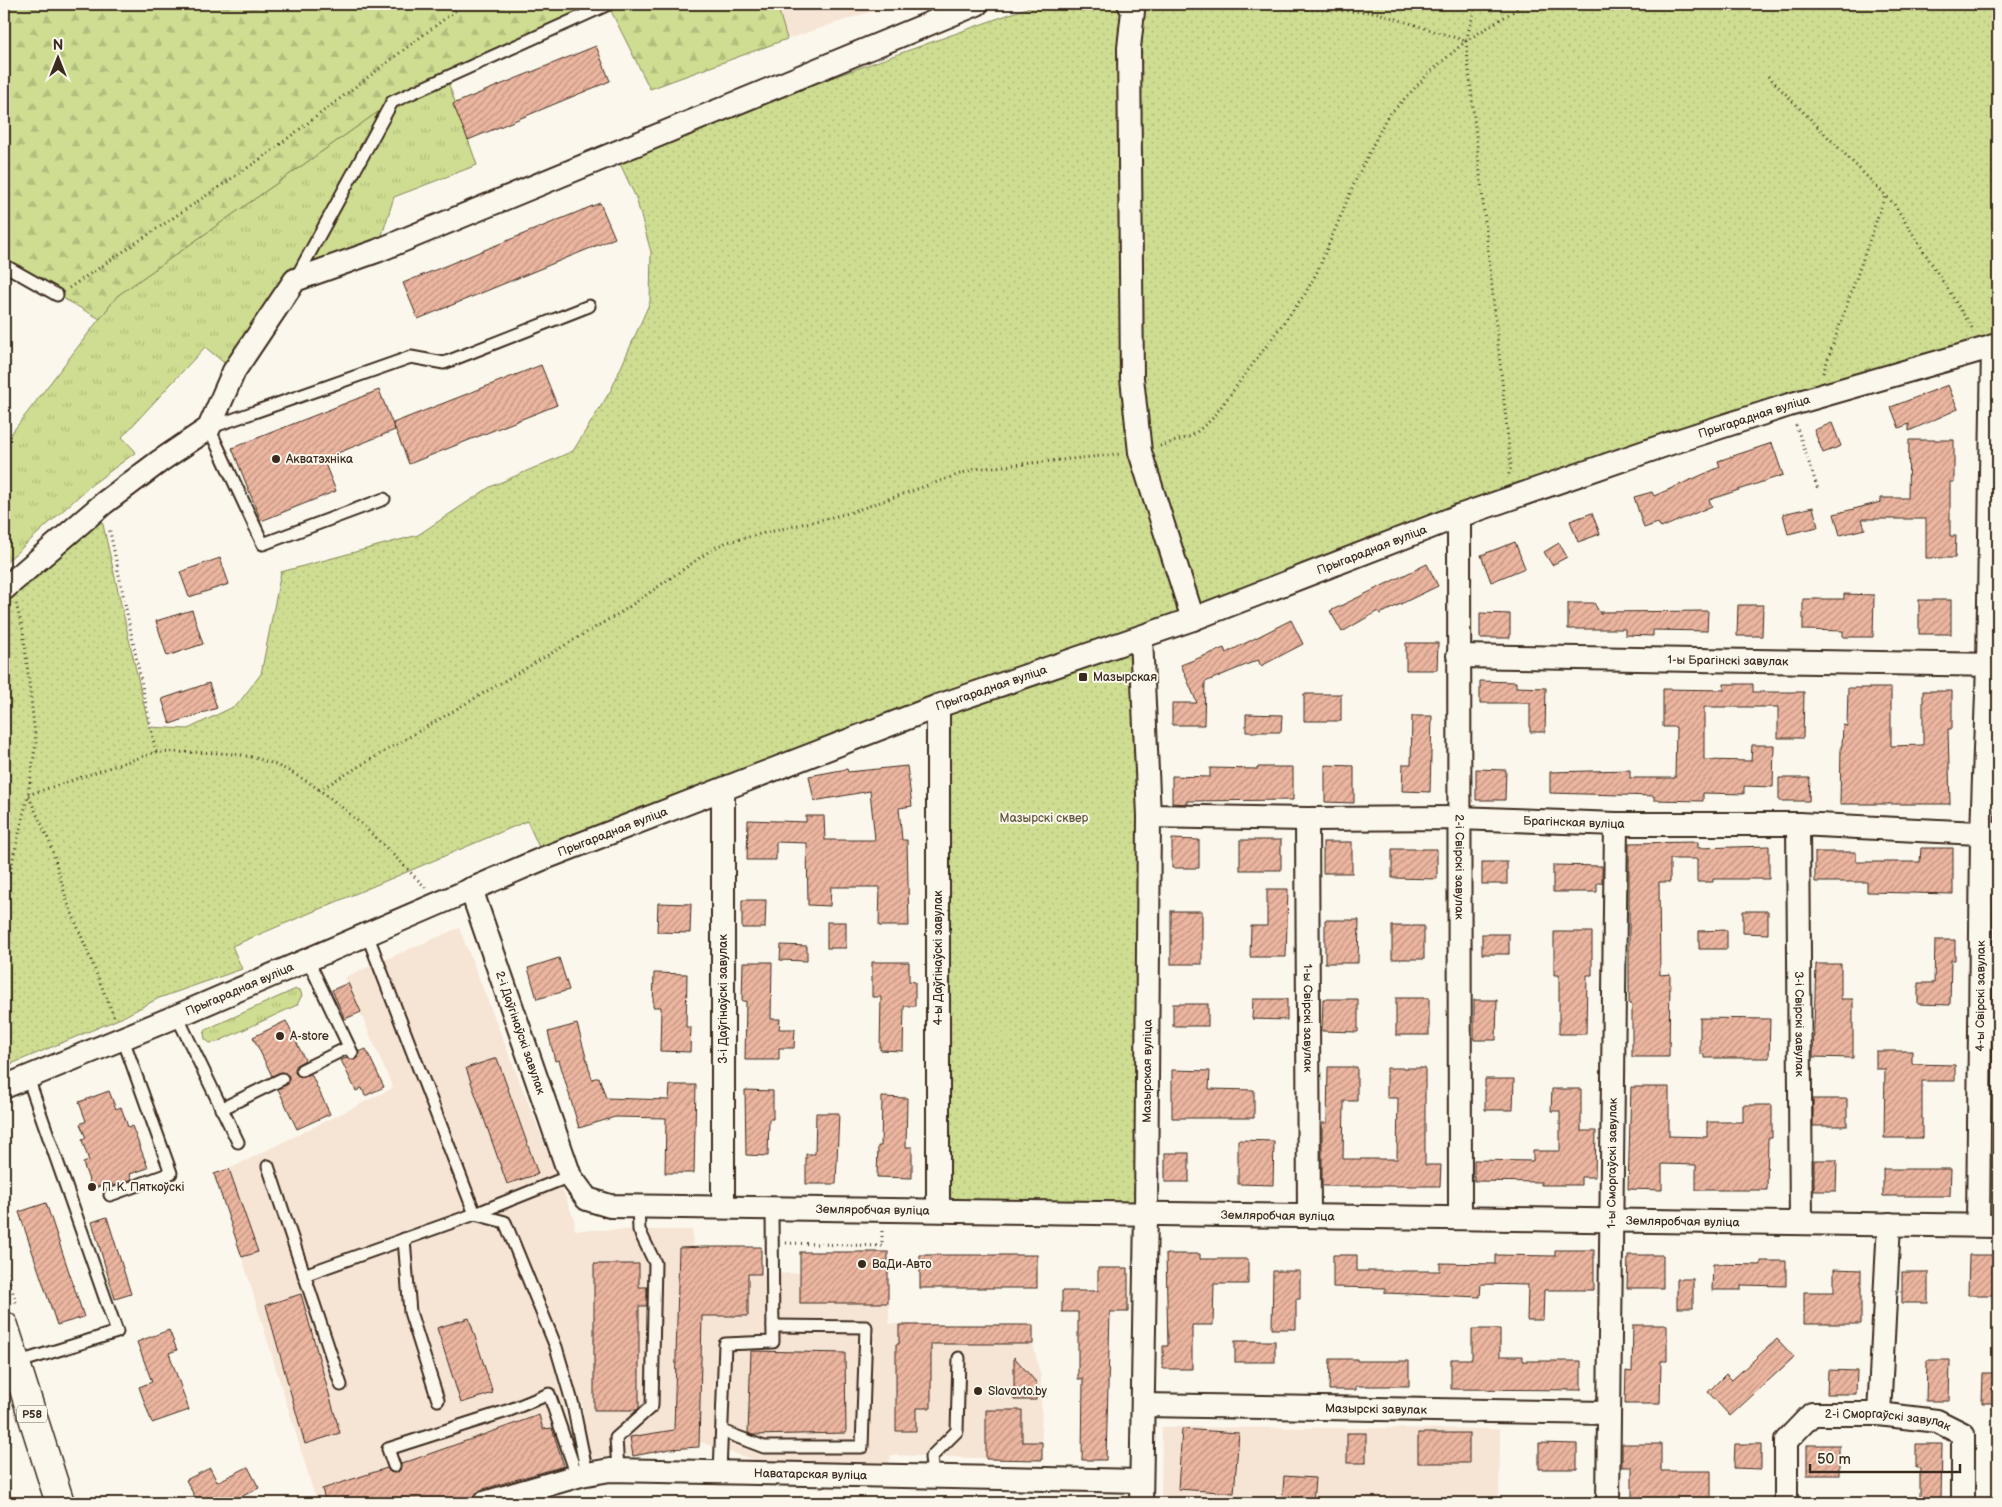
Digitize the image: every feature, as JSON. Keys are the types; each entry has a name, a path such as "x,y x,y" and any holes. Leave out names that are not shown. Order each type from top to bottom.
{"main road":[{"name":"Р58","path":"4,1326 11,1357 60,1503"}],"street":[{"path":"7,587 104,503 160,461 209,428 234,371 295,280 377,251 977,4"},
{"path":"1131,7 1129,48 1132,378 1140,452 1193,619"},
{"name":"Прыгарадная вуліца","path":"4,1087 123,1039 542,859 938,706 1193,619 1459,516 1789,405 1992,347"},
{"name":"4-ы Свірскі завулак","path":"1988,1226 1993,665 1992,347"},
{"name":"2-і Свірскі завулак","path":"1459,516 1460,1218"},
{"name":"Мазырская вуліца","path":"1141,637 1149,816 1144,1405 1141,1503"},
{"name":"1-ы Брагінскі завулак","path":"1458,656 1993,665"},
{"name":"4-ы Даўгінаўскі завулак","path":"938,706 938,1210"},
{"name":"3-і Даўгінаўскі завулак","path":"723,790 723,1208"},
{"name":"Брагінская вуліца","path":"1149,816 1307,819 1459,818 1616,824 1798,824 1990,834"},
{"name":"1-ы Свірскі завулак","path":"1307,819 1309,1216"},
{"name":"1-ы Сморгаўскі завулак","path":"1608,1503 1616,824"},
{"name":"3-і Свірскі завулак","path":"1798,824 1801,1223"},
{"name":"2-і Даўгінаўскі завулак","path":"471,889 570,1176"},
{"name":"Земляробчая вуліца","path":"570,1176 587,1199 610,1206 1988,1226"},
{"path":"1878,1414 1890,1224"},
{"name":"Мазырскі завулак","path":"1144,1405 1608,1413"},
{"name":"2-і Сморгаўскі завулак","path":"1786,1503 1786,1441 1812,1414 1878,1414 1937,1421 1963,1434 1963,1503"},
{"name":"Наватарская вуліца","path":"484,1503 582,1475 618,1470 1141,1481"}],"lane":[{"path":"295,280 392,102 608,4"},
{"path":"4,265 57,295"},
{"path":"384,499 263,544 209,428 411,357 444,363 589,306"},
{"path":"367,934 475,1214"},
{"path":"302,1070 350,1050 308,960"},
{"path":"177,1016 238,1142"},
{"path":"110,1195 171,1173 123,1039"},
{"path":"11,1357 117,1332 28,1078"},
{"path":"221,1109 282,1079"},
{"path":"268,1166 341,1385"},
{"path":"304,1275 475,1214 570,1176"},
{"path":"618,1470 616,1438 652,1406 655,1263 639,1230 638,1206"},
{"path":"720,1472 724,1344 773,1342 772,1208"},
{"path":"475,1214 505,1222 556,1347 573,1405 582,1475"},
{"path":"404,1239 410,1312 438,1400"},
{"path":"722,1431 764,1447 862,1447 866,1326 773,1326"},
{"path":"933,1477 931,1457 957,1431 958,1358"},
{"path":"394,1466 388,1449 510,1410 550,1394 582,1475"}],"path":[{"path":"57,295 82,282 262,158 464,4"},
{"path":"1131,7 1207,4 1374,12 1466,41"},
{"path":"1476,4 1466,41 1511,467 1501,502"},
{"path":"319,790 623,611 714,548 727,542 849,514 974,468 1140,452 1192,436 1212,419 1305,294 1318,270 1357,177 1387,117 1430,72 1466,41 1525,4"},
{"path":"1768,76 1894,204 1992,347"},
{"path":"1815,398 1885,196"},
{"path":"1789,405 1818,489"},
{"path":"104,503 156,752"},
{"path":"4,896 28,795 36,743 23,630 7,587"},
{"path":"28,795 156,752 222,754 262,759 295,775 319,790 378,840 440,902"},
{"path":"28,795 50,843 67,901 123,1039"}],"shaded area":[{"path":"777,4 894,4 787,39"},
{"path":"459,928 574,1219 575,1230 692,1230 693,1248 761,1247 761,1274 800,1273 800,1252 888,1252 889,1324 1033,1325 1033,1344 1041,1378 1042,1460 891,1455 889,1463 758,1461 700,1442 699,1447 670,1449 633,1456 589,1458 582,1402 563,1407 578,1455 563,1460 565,1469 458,1503 317,1503 242,1257 214,1175 393,1088 345,977"},
{"path":"1162,1427 1500,1429 1499,1503 1161,1503"}],"green space":[{"path":"4,4 777,4 787,39 650,89 608,5 392,102 117,296 100,319 4,265"},
{"path":"1038,4 1998,4 1998,343 1788,403 543,856 527,821 232,946 242,969 159,998 121,1018 4,1067 4,598 101,516 149,727 188,729 237,705 261,674 281,572 418,535 490,487 573,451 611,390 650,302 651,252 636,198 616,155"},
{"path":"447,79 477,165 394,197 377,251 295,280 234,371 205,347 122,437 136,452 90,486 4,564 4,443 117,296 392,102"},
{"name":"Мазырскі сквер","path":"1141,637 1146,1213 938,1210 938,706"},
{"path":"296,989 300,990 302,995 297,1005 217,1042 210,1043 205,1039 204,1033 207,1029"}],"building":[{"path":"596,46 610,81 468,140 453,104"},
{"path":"600,203 615,238 418,319 403,283"},
{"path":"541,365 557,405 409,464 393,423"},
{"path":"1948,385 1958,409 1909,431 1909,424 1899,428 1891,407"},
{"path":"379,390 395,430 323,459 336,491 261,521 232,448"},
{"path":"1832,423 1841,446 1823,453 1814,430"},
{"path":"1909,440 1954,440 1954,482 1950,482 1950,536 1956,536 1955,558 1926,558 1926,519 1862,519 1865,529 1840,535 1834,514 1881,502 1881,498 1908,498"},
{"path":"1772,443 1783,475 1709,500 1712,506 1661,528 1658,523 1644,528 1634,497 1652,492 1654,496 1720,467 1718,461"},
{"path":"1813,507 1818,527 1788,534 1783,514"},
{"path":"1592,513 1600,534 1578,542 1570,521"},
{"path":"1515,542 1525,568 1491,582 1481,555"},
{"path":"1559,543 1567,557 1552,565 1544,552"},
{"path":"220,558 229,584 189,597 180,572"},
{"path":"1427,564 1438,586 1380,614 1378,611 1342,632 1330,611"},
{"path":"1844,594 1874,595 1873,637 1843,637 1843,631 1803,630 1803,599 1844,599"},
{"path":"1919,600 1951,600 1951,634 1919,634"},
{"path":"1568,603 1594,603 1601,615 1601,612 1708,611 1707,631 1653,630 1653,636 1625,635 1625,629 1568,629"},
{"path":"1738,605 1763,605 1762,636 1737,636"},
{"path":"192,610 203,644 167,656 156,621"},
{"path":"1480,613 1510,614 1510,638 1480,638"},
{"path":"1291,620 1303,644 1261,666 1258,660 1205,682 1204,725 1172,725 1172,703 1197,703 1181,665 1224,648 1226,653"},
{"path":"1406,643 1438,643 1437,670 1406,670"},
{"path":"1480,681 1516,682 1516,687 1546,688 1545,732 1530,732 1530,703 1480,703"},
{"path":"209,683 217,708 170,724 162,699"},
{"path":"1724,684 1753,684 1753,692 1804,692 1803,738 1778,738 1778,707 1704,707 1704,760 1751,761 1752,745 1774,745 1773,787 1744,786 1744,794 1703,793 1703,801 1654,800 1654,796 1550,793 1550,772 1630,770 1630,778 1675,778 1676,727 1663,727 1663,689 1724,690"},
{"path":"1848,688 1891,688 1891,746 1923,745 1923,691 1952,691 1952,729 1948,729 1950,804 1840,804 1841,746 1843,725 1847,726"},
{"path":"1304,694 1341,694 1341,721 1304,721"},
{"path":"1246,714 1282,715 1281,732 1246,732"},
{"path":"1412,716 1432,716 1430,792 1402,791 1403,764 1411,764"},
{"path":"1325,765 1354,766 1354,803 1325,802"},
{"path":"907,766 912,806 899,808 902,840 907,840 909,926 879,926 880,887 831,887 830,906 808,905 807,843 776,842 776,860 747,860 748,820 806,822 806,816 824,816 825,840 875,840 870,791 814,801 809,776 847,769 848,772"},
{"path":"1258,767 1293,767 1293,800 1187,801 1187,804 1172,803 1172,776 1210,777 1210,768 1258,769"},
{"path":"1476,769 1506,770 1505,800 1476,800"},
{"path":"1779,778 1810,778 1809,801 1779,801"},
{"path":"1172,839 1199,840 1199,868 1172,868"},
{"path":"1240,840 1281,840 1281,870 1240,870"},
{"path":"1323,842 1352,842 1352,873 1323,873"},
{"path":"1698,842 1698,848 1769,846 1769,879 1713,879 1713,882 1697,882 1697,859 1670,859 1670,882 1659,882 1660,975 1670,974 1669,1057 1632,1057 1632,1004 1629,1004 1629,843"},
{"path":"1921,848 1953,848 1953,894 1867,892 1867,882 1815,882 1815,852 1856,852 1856,862 1920,862"},
{"path":"1392,849 1437,849 1437,879 1392,878"},
{"path":"1482,862 1507,862 1507,884 1482,884"},
{"path":"1553,865 1602,866 1602,883 1597,883 1597,892 1553,892"},
{"path":"1267,889 1288,889 1286,957 1250,957 1251,926 1267,926"},
{"path":"742,900 766,900 765,928 742,928"},
{"path":"658,903 691,904 690,933 657,932"},
{"path":"1171,911 1202,911 1202,964 1171,964"},
{"path":"1743,911 1768,911 1768,934 1743,933"},
{"path":"1325,920 1359,920 1358,963 1325,963"},
{"path":"827,922 846,922 846,948 827,948"},
{"path":"1392,926 1424,926 1424,959 1392,959"},
{"path":"1727,930 1727,949 1699,949 1699,931"},
{"path":"1554,932 1592,932 1592,975 1587,975 1586,1034 1559,1034 1559,975 1554,975"},
{"path":"1482,934 1509,934 1509,954 1482,954"},
{"path":"1935,940 1955,940 1955,960 1951,960 1950,1005 1918,1004 1918,983 1934,983"},
{"path":"781,945 807,946 807,961 780,960"},
{"path":"559,958 569,990 537,999 528,968"},
{"path":"743,962 772,962 771,1019 780,1019 779,1029 795,1029 794,1048 779,1048 779,1060 745,1060 746,1001 742,1001"},
{"path":"872,962 909,962 909,981 915,982 915,1006 904,1006 903,1051 880,1050 881,997 872,997"},
{"path":"1816,964 1841,964 1841,999 1853,999 1853,1058 1813,1057"},
{"path":"654,973 687,974 686,1027 691,1027 690,1052 660,1051 661,1007 653,1007"},
{"path":"348,983 361,1012 345,1019 332,990"},
{"path":"1396,998 1429,998 1429,1035 1396,1035"},
{"path":"1253,999 1287,999 1287,1020 1252,1019"},
{"path":"1323,999 1358,999 1358,1032 1322,1031"},
{"path":"1474,1000 1497,1000 1496,1040 1474,1040"},
{"path":"1173,1004 1208,1004 1208,1026 1173,1026"},
{"path":"1700,1018 1770,1019 1769,1058 1704,1058 1704,1054 1700,1054"},
{"path":"286,1021 305,1060 296,1065 295,1073 301,1077 311,1074 330,1114 297,1129 278,1089 288,1084 289,1076 282,1072 272,1076 253,1037"},
{"path":"577,1024 592,1079 599,1077 606,1098 669,1100 670,1085 696,1085 694,1173 665,1173 666,1118 615,1117 579,1128 559,1060 555,1061 548,1032"},
{"path":"366,1049 384,1087 365,1096 362,1088 356,1091 341,1060 347,1058 355,1060 359,1052"},
{"path":"1876,1051 1912,1051 1912,1064 1955,1065 1955,1081 1922,1081 1922,1138 1884,1138 1885,1069 1876,1069"},
{"path":"497,1058 538,1174 507,1184 466,1068"},
{"path":"1328,1067 1357,1067 1357,1101 1344,1101 1343,1159 1397,1159 1398,1098 1387,1098 1387,1068 1425,1068 1425,1165 1441,1165 1440,1186 1322,1186 1322,1123 1327,1123"},
{"path":"1172,1070 1210,1071 1209,1089 1254,1090 1254,1118 1172,1118"},
{"path":"1485,1079 1514,1079 1513,1110 1485,1110"},
{"path":"1631,1087 1669,1087 1669,1136 1707,1137 1707,1122 1743,1122 1743,1105 1772,1105 1772,1138 1768,1138 1767,1190 1696,1190 1696,1165 1662,1164 1662,1190 1628,1189"},
{"path":"1552,1089 1581,1089 1581,1131 1596,1131 1595,1177 1581,1177 1581,1185 1541,1185 1541,1182 1474,1181 1474,1160 1533,1161 1533,1151 1560,1151 1560,1111 1551,1111"},
{"path":"745,1090 773,1091 773,1119 769,1119 768,1156 746,1155"},
{"path":"109,1091 116,1109 121,1107 128,1127 132,1126 148,1168 130,1174 132,1179 113,1186 111,1182 92,1189 83,1163 89,1161 82,1140 86,1138 80,1124 86,1121 79,1102"},
{"path":"882,1097 907,1098 906,1147 912,1147 912,1178 877,1177 878,1146 881,1146"},
{"path":"1813,1099 1847,1099 1847,1126 1813,1126"},
{"path":"816,1113 839,1113 836,1184 806,1184 806,1154 815,1154"},
{"path":"1238,1140 1274,1141 1273,1185 1238,1184"},
{"path":"1165,1153 1189,1153 1189,1182 1165,1182"},
{"path":"1814,1160 1837,1160 1836,1191 1814,1191"},
{"path":"229,1169 258,1252 242,1257 214,1174"},
{"path":"1883,1169 1951,1169 1950,1196 1883,1196"},
{"path":"46,1203 84,1317 57,1325 19,1212"},
{"path":"107,1217 131,1294 115,1299 92,1222"},
{"path":"761,1247 761,1274 748,1274 748,1316 702,1316 699,1447 670,1449 633,1456 630,1437 674,1430 679,1248"},
{"path":"1555,1250 1594,1250 1594,1290 1544,1290 1543,1320 1527,1320 1528,1285 1481,1284 1480,1297 1385,1293 1385,1288 1333,1287 1333,1255 1357,1255 1357,1271 1440,1271 1440,1263 1495,1264 1495,1255 1555,1256"},
{"path":"800,1252 888,1252 888,1303 800,1303"},
{"path":"1166,1254 1200,1254 1200,1259 1248,1259 1248,1284 1214,1284 1213,1325 1192,1325 1192,1369 1163,1369 1163,1346 1168,1346"},
{"path":"920,1255 1037,1255 1037,1288 920,1288"},
{"path":"1628,1255 1663,1255 1663,1288 1627,1288"},
{"path":"1969,1255 1994,1255 1993,1295 1968,1295"},
{"path":"1761,1261 1786,1261 1786,1286 1741,1285 1741,1290 1712,1290 1713,1264 1761,1265"},
{"path":"594,1264 639,1264 639,1287 647,1287 647,1306 639,1306 639,1408 637,1410 594,1410"},
{"path":"1098,1268 1128,1268 1128,1312 1110,1312 1106,1460 1082,1460 1083,1379 1078,1379 1078,1312 1062,1312 1062,1291 1098,1291"},
{"path":"1834,1269 1861,1270 1861,1324 1804,1324 1804,1292 1834,1292"},
{"path":"1273,1271 1300,1271 1300,1299 1296,1299 1296,1329 1272,1329"},
{"path":"1902,1272 1928,1272 1928,1303 1902,1303"},
{"path":"1677,1279 1693,1279 1693,1308 1677,1308"},
{"path":"301,1294 340,1433 305,1444 266,1305"},
{"path":"469,1318 493,1393 461,1403 437,1328"},
{"path":"899,1325 1033,1325 1033,1344 931,1344 931,1408 916,1408 916,1431 896,1431 896,1344 899,1344"},
{"path":"1633,1325 1667,1325 1667,1361 1661,1361 1660,1404 1625,1404 1626,1371 1632,1372"},
{"path":"1472,1329 1500,1329 1500,1356 1523,1356 1523,1361 1581,1361 1581,1390 1451,1389 1451,1359 1472,1359"},
{"path":"169,1330 177,1350 169,1353 189,1410 152,1423 139,1387 152,1382 137,1342"},
{"path":"1777,1339 1794,1357 1730,1416 1708,1392 1726,1374 1732,1380"},
{"path":"1235,1341 1275,1341 1275,1362 1235,1362"},
{"path":"751,1351 845,1353 846,1433 752,1435 748,1433"},
{"path":"1014,1357 1036,1382 1036,1400 1014,1400"},
{"path":"1330,1359 1409,1361 1409,1386 1356,1386 1356,1390 1329,1390"},
{"path":"1927,1360 1950,1360 1949,1401 1926,1401"},
{"path":"1828,1370 1857,1371 1856,1394 1827,1394"},
{"path":"1983,1373 1998,1373 1998,1403 1982,1403"},
{"path":"986,1410 1022,1410 1022,1442 1042,1442 1042,1460 986,1459"},
{"path":"539,1415 543,1429 552,1428 564,1466 480,1490 472,1499 458,1503 326,1503 322,1489 387,1468 390,1472 396,1473 400,1470 401,1464"},
{"path":"1182,1429 1239,1433 1234,1493 1178,1489"},
{"path":"1347,1433 1366,1433 1366,1463 1347,1463"},
{"path":"1418,1433 1469,1433 1469,1463 1418,1463"},
{"path":"1539,1443 1577,1444 1577,1469 1539,1469"},
{"path":"1622,1444 1661,1444 1661,1471 1711,1471 1711,1503 1632,1503 1632,1467 1622,1467"},
{"path":"1735,1444 1761,1444 1761,1469 1734,1468"},
{"path":"1916,1444 1942,1444 1941,1503 1920,1503 1920,1468 1916,1468"},
{"path":"1807,1445 1839,1445 1839,1475 1807,1475"},
{"path":"248,1467 259,1488 228,1503 198,1503 186,1480 210,1468 217,1482"},
{"path":"1284,1476 1315,1478 1313,1503 1282,1503"}],"place":[{"name":"Акватэхніка","path":"276,459"},
{"name":"Мазырская","path":"1083,677"},
{"name":"А-store","path":"280,1036"},
{"name":"П. К. Пяткоўскі","path":"92,1187"},
{"name":"ВаДи-Авто","path":"862,1264"},
{"name":"Slavavto.by","path":"978,1391"}]}
